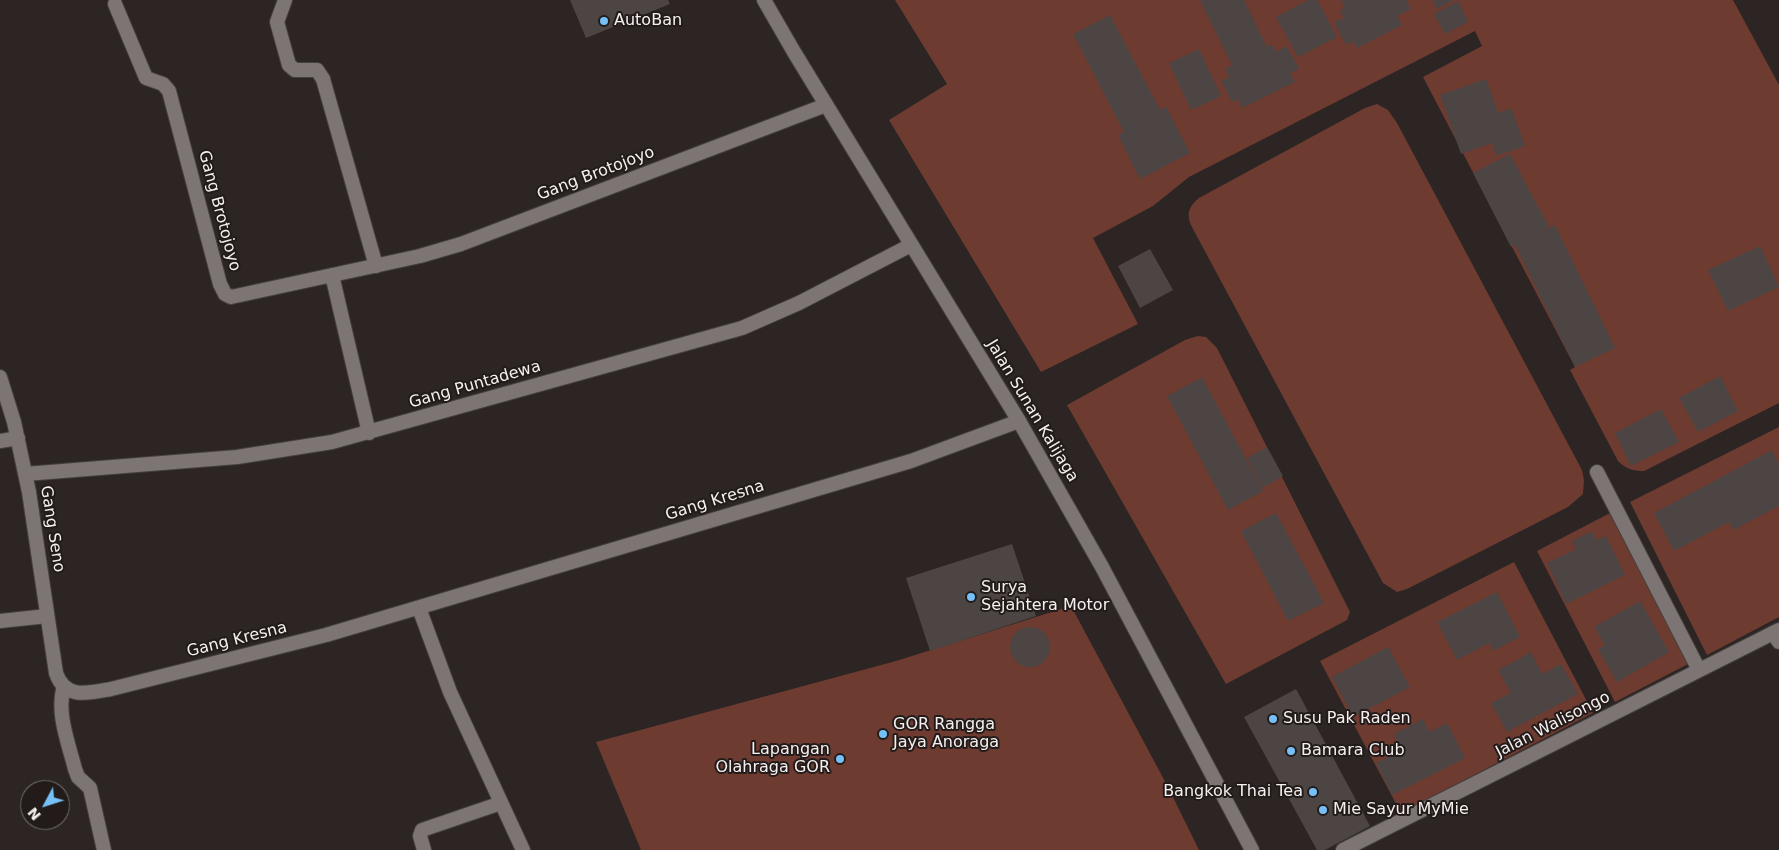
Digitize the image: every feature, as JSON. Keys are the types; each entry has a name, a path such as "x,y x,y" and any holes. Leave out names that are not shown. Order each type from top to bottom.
{"street":[{"path":"285,0 277,22 289,65 295,70 317,70 323,79 376,266"},
{"name":"Jalan Sunan Kalijaga","path":"764,0 1019,421 1107,576 1252,850"},
{"name":"Gang Brotojoyo","path":"114,2 146,78 163,84 169,91 223,292 231,297 420,256 486,234 826,105"},
{"name":"Gang Puntadewa","path":"25,474 237,458 298,449 369,433 742,328 799,303 911,245"},
{"path":"332,275 369,433"},
{"name":"Gang Seno","path":"0,377 18,438 35,525 56,673 64,686"},
{"name":"Gang Kresna","path":"64,686 72,692 81,694 111,689 283,647 911,461 1019,421"},
{"path":"0,441 18,438"},
{"path":"1597,472 1699,670"},
{"path":"419,608 450,692 523,850"},
{"path":"0,622 47,616"},
{"name":"Jalan Walisongo","path":"1343,850 1699,670 1777,635"},
{"path":"64,686 61,698 61,712 78,777 92,792 104,850"},
{"path":"424,850 420,836 422,830 501,802"}],"shaded area":[{"path":"895,0 1733,0 1779,85 1779,403 1644,471 1630,469 1618,461 1570,370 1575,367 1423,77 1482,46 1475,31 1189,177 1153,206 1093,238 1138,324 1041,372 889,120 947,84"},
{"path":"1377,104 1388,110 1397,123 1582,470 1584,480 1583,494 1568,507 1407,589 1397,592 1383,583 1189,220 1190,209 1199,198 1365,108"},
{"path":"1198,336 1206,337 1217,348 1350,612 1347,620 1226,684 1067,405 1185,340"},
{"path":"1779,427 1779,617 1707,655 1630,502"},
{"path":"1610,513 1688,664 1615,702 1537,551"},
{"path":"1514,562 1593,713 1401,813 1320,661"},
{"name":"GOR Rangga Jaya Anoraga","path":"1071,606 1168,787 1199,850 641,850 596,742 896,661"}],"building":[{"name":"AutoBan","path":"570,0 668,0 670,4 586,38"},
{"path":"1200,0 1244,0 1267,47 1272,44 1276,52 1287,46 1299,69 1290,73 1295,82 1242,108 1238,99 1232,102 1221,81 1229,77 1225,69 1232,65"},
{"path":"1308,0 1317,0 1337,37 1298,57 1276,17"},
{"path":"1341,0 1406,0 1411,9 1397,16 1402,25 1357,48 1353,41 1346,45 1334,22 1344,18 1340,10 1345,8"},
{"path":"1432,0 1454,0 1437,9"},
{"path":"1458,1 1468,22 1445,34 1434,14"},
{"path":"1110,15 1160,110 1166,107 1190,153 1140,179 1118,135 1124,132 1073,34"},
{"path":"1199,49 1221,96 1191,110 1169,63"},
{"path":"1486,79 1498,113 1511,108 1525,146 1496,156 1492,143 1461,154 1440,95"},
{"path":"1510,154 1549,227 1527,239 1555,225 1615,348 1575,367 1515,245 1511,247 1473,173"},
{"path":"1760,246 1779,287 1728,311 1708,270"},
{"path":"1150,249 1173,290 1140,308 1118,266"},
{"path":"1720,376 1738,411 1698,432 1679,398"},
{"path":"1202,377 1263,491 1228,510 1167,396"},
{"path":"1661,409 1679,442 1631,466 1615,433"},
{"path":"1267,447 1283,476 1262,488 1247,458"},
{"path":"1772,450 1779,464 1779,506 1733,530 1729,522 1674,551 1654,513"},
{"path":"1276,513 1324,603 1288,621 1241,531"},
{"path":"1592,531 1596,540 1606,536 1625,575 1566,604 1547,563 1576,549 1572,541"},
{"name":"Surya Sejahtera Motor","path":"1012,544 1036,616 930,651 906,578"},
{"path":"1497,592 1520,637 1493,651 1489,643 1457,660 1437,622"},
{"path":"1640,601 1669,652 1617,682 1598,649 1605,645 1594,627"},
{"path":"1034,627 1041,630 1047,636 1050,647 1049,655 1041,664 1034,667 1026,667 1019,664 1011,655 1010,643 1013,636 1022,628"},
{"path":"1388,647 1410,687 1353,717 1332,677"},
{"path":"1531,652 1542,674 1561,664 1578,694 1507,732 1491,703 1511,693 1498,670"},
{"path":"1296,689 1370,826 1325,850 1317,850 1244,717"},
{"path":"1423,719 1429,732 1447,723 1465,758 1392,795 1376,763 1402,750 1394,734"}],"place":[{"name":"AutoBan","path":"604,21"},
{"name":"Surya Sejahtera Motor","path":"971,597"},
{"name":"Susu Pak Raden","path":"1273,719"},
{"name":"GOR Rangga Jaya Anoraga","path":"883,734"},
{"name":"Bamara Club","path":"1291,751"},
{"name":"Lapangan Olahraga GOR","path":"840,759"},
{"name":"Bangkok Thai Tea","path":"1313,792"},
{"name":"Mie Sayur MyMie","path":"1323,810"}]}
